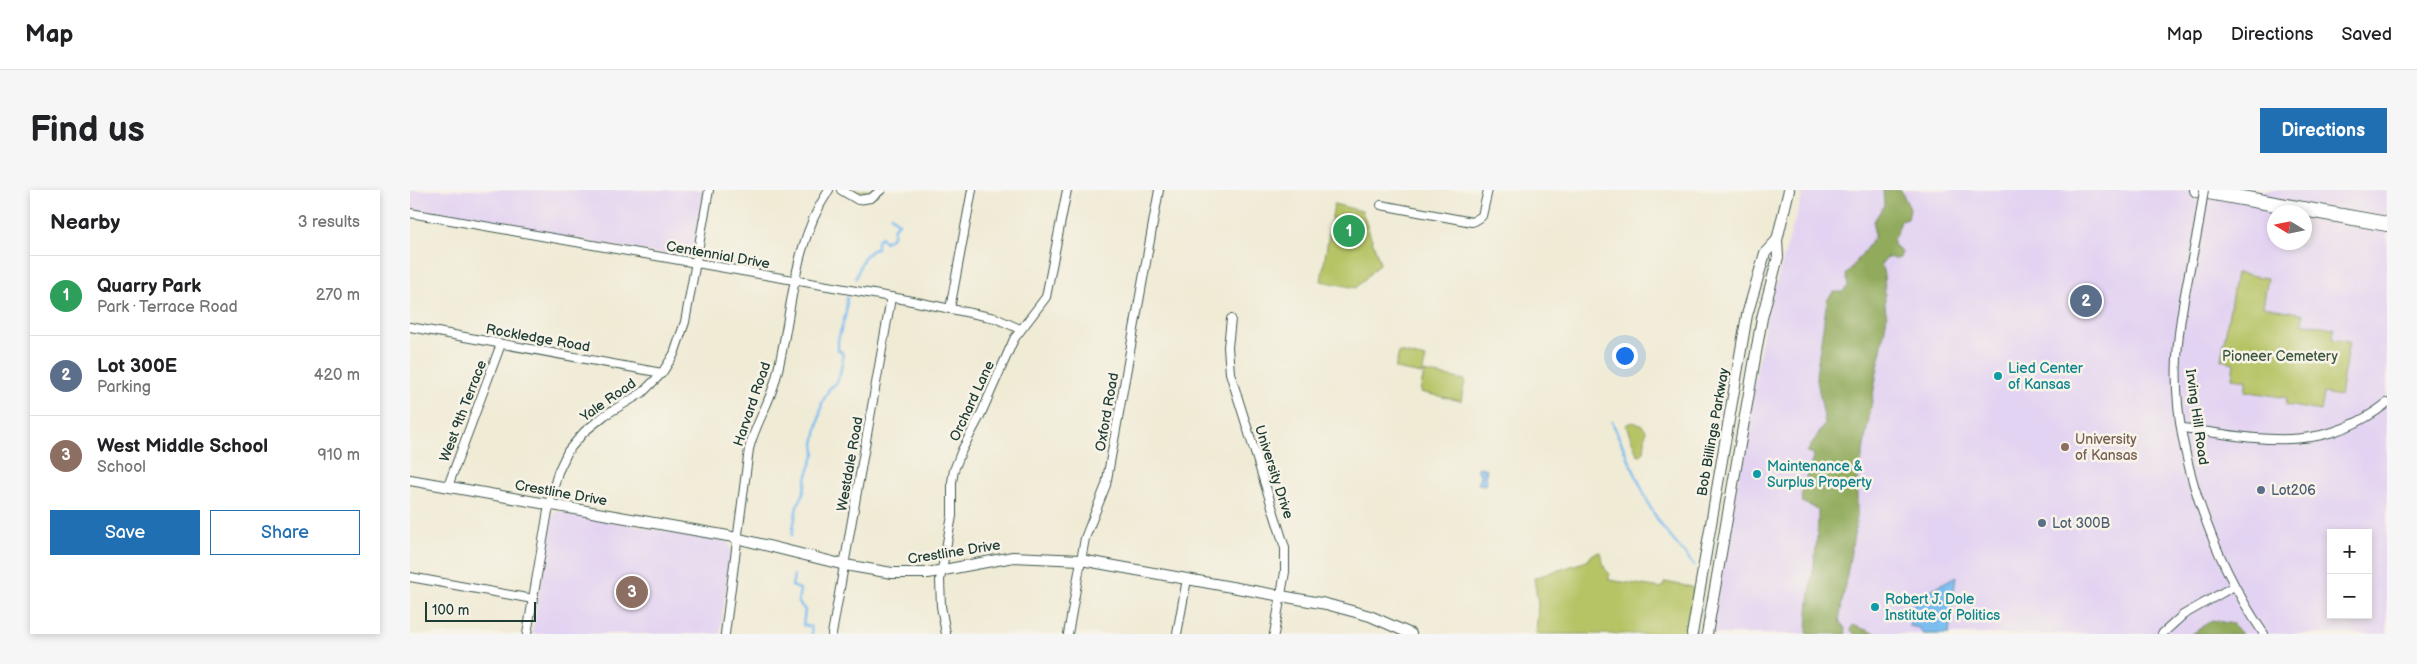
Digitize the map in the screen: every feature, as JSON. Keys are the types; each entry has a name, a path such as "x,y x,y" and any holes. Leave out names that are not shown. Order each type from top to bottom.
{"highway":[{"path":"2197,190 2387,224"}],"street":[{"name":"Yale Road","path":"527,634 549,504 562,462 576,441 599,419 642,393 662,373 674,354 682,332 709,190"},
{"name":"Harvard Road","path":"725,634 749,449 754,430 776,380 794,281 807,232 829,190"},
{"path":"841,190 858,200 871,198 881,190"},
{"path":"950,309 972,190"},
{"name":"Orchard Lane","path":"946,634 941,606 942,570 952,516 952,482 957,462 1020,329 1041,305 1050,286 1067,190"},
{"name":"Oxford Road","path":"1068,634 1087,530 1106,485 1159,190"},
{"path":"1381,205 1472,222 1482,216 1488,190"},
{"name":"Bob Billings Parkway","path":"1707,634 1762,318 1778,257 1777,240 1789,190"},
{"name":"Irving Hill Road","path":"2204,190 2178,342 2177,380 2183,428 2189,464 2201,506 2234,586 2264,634"},
{"name":"Centennial Drive","path":"410,213 950,309 995,318 1020,329"},
{"name":"Bob Billings Parkway","path":"1692,634 1747,315 1765,253 1777,240"},
{"name":"Westdale Road","path":"832,634 891,298"},
{"name":"University Drive","path":"1231,319 1228,347 1230,373 1284,548 1285,572 1274,634"},
{"name":"Rockledge Road","path":"410,328 662,373"},
{"name":"West 9th Terrace","path":"448,486 501,344"},
{"path":"2183,428 2278,440 2306,439 2327,435 2355,425 2387,404"},
{"name":"Crestline Drive","path":"410,480 737,538 845,565 906,574 942,570 1013,557 1081,560 1281,596 1358,612 1412,634"},
{"path":"410,577 533,599"},
{"path":"1177,634 1187,579"},
{"path":"2162,634 2182,615 2234,586"}],"shaded area":[{"path":"410,190 704,190 693,251 690,256 683,258 411,209"},
{"name":"University of Kansas","path":"1804,190 2387,190 2387,634 1711,634 1766,317"},
{"path":"556,511 728,542 731,550 720,634 532,634 552,517"}],"green space":[{"path":"848,190 875,190 861,196"},
{"path":"1883,190 1901,190 1910,209 1908,219 1901,221 1893,239 1893,245 1902,251 1900,258 1887,257 1881,264 1887,316 1857,486 1857,517 1839,621 1845,628 1846,634 1807,634 1817,540 1818,509 1803,503 1801,496 1814,454 1807,452 1825,423 1816,375 1827,300 1833,292 1842,292 1848,286 1846,275 1874,238 1874,221 1884,205"},
{"path":"1334,204 1362,211 1380,263 1356,288 1321,281"},
{"name":"Pioneer Cemetery","path":"2236,273 2268,278 2263,306 2303,314 2302,323 2334,328 2333,339 2349,342 2340,396 2324,393 2321,411 2286,405 2287,398 2245,391 2247,380 2232,378 2234,363 2221,360"},
{"path":"1399,352 1426,358 1422,374 1395,369"},
{"path":"1424,372 1465,380 1461,401 1420,392"},
{"path":"1631,422 1641,424 1646,430 1644,452 1641,455 1637,454 1626,425"},
{"path":"1600,552 1605,569 1609,573 1609,580 1662,588 1665,582 1692,587 1694,594 1687,634 1536,634 1538,604 1534,578 1587,561 1593,554"},
{"path":"2212,620 2233,624 2242,634 2192,634"},
{"path":"1853,625 1877,634 1854,634 1850,630"}],"water":[{"path":"1480,467 1487,469 1485,478 1488,481 1485,485 1478,484 1480,474 1477,469"},
{"path":"1956,576 1949,634 1923,634 1919,628 1909,626 1914,599"}],"waterway":[{"path":"856,278 865,256 877,248 877,241 881,237 885,242 893,236 894,227 899,223 891,216"},
{"path":"792,535 797,506 803,495 807,475 815,453 814,444 822,403 829,389 837,382 840,374 843,357 842,352 838,350 838,340 846,313 847,298"},
{"path":"1612,422 1650,507 1663,528 1694,565"},
{"path":"794,575 792,586 800,589 798,602 805,610 803,625 811,627 812,634"}],"place":[{"name":"Quarry Park","path":"1349,231"},
{"name":"Lot 300E","path":"2086,301"},
{"name":"Lied Center of Kansas","path":"1998,376"},
{"name":"University of Kansas","path":"2065,447"},
{"name":"Maintenance & Surplus Property","path":"1757,474"},
{"name":"Lot206","path":"2261,490"},
{"name":"Lot 300B","path":"2042,523"},
{"name":"West Middle School","path":"632,592"},
{"name":"Robert J. Dole Institute of Politics","path":"1875,607"}]}
